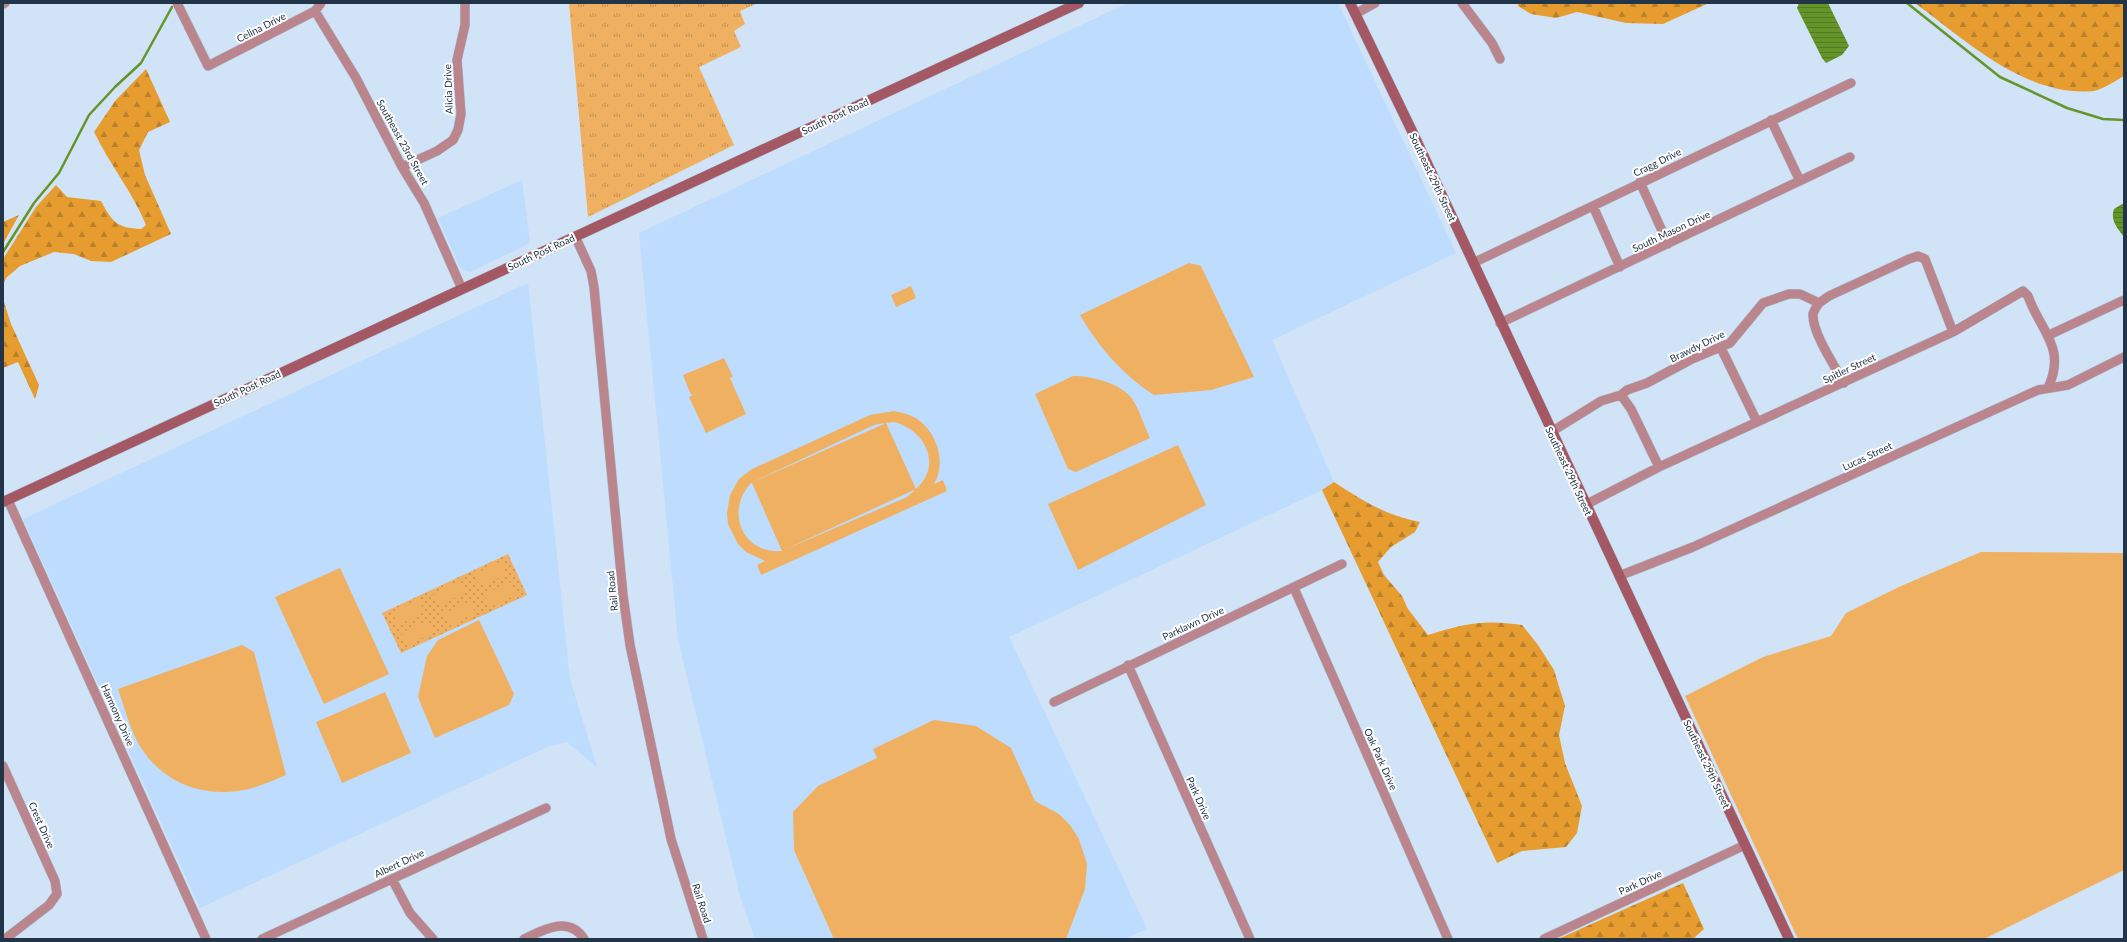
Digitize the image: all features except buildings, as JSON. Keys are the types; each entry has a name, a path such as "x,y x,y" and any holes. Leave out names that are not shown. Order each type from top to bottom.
{"main road":[{"name":"South Post Road","path":"5,501 1079,3"},
{"name":"Southeast 29th Street","path":"1350,3 1789,939"}],"street":[{"name":"Celina Drive","path":"177,3 208,66 316,11"},
{"path":"316,11 321,3"},
{"name":"Alicia Drive","path":"402,167 437,151 453,140 458,130 461,114 457,60 466,25 465,3"},
{"path":"1355,14 1375,3"},
{"path":"1462,3 1492,43 1500,59"},
{"name":"Southeast 23rd Street","path":"316,11 356,78 402,167 424,203 462,289"},
{"name":"Cragg Drive","path":"1473,263 1640,182 1851,83"},
{"path":"1771,120 1800,181"},
{"name":"South Mason Drive","path":"1500,323 1850,157"},
{"path":"1640,182 1668,244"},
{"path":"1592,206 1620,266"},
{"name":"Rail Road","path":"575,236 591,271 594,287 623,595 637,685 671,839 703,939"},
{"path":"1844,383 1821,341 1814,322 1813,312 1820,303 1835,293 1918,256 1925,259 1953,332"},
{"name":"Spitler Street","path":"1585,505 1659,467 1953,332 2023,291 2028,296 2049,335 2054,352 2055,367 2048,388"},
{"name":"Brawdy Drive","path":"1551,432 1600,401 1621,395 1627,390 1647,383 1692,359 1721,348 1737,336 1747,321 1763,303 1773,298 1800,294 1820,303"},
{"path":"2049,335 2124,300"},
{"path":"1721,348 1757,422"},
{"name":"Lucas Street","path":"1619,576 1693,547 2018,399 2048,388 2068,385 2124,357"},
{"path":"1621,395 1631,409 1659,467"},
{"name":"Harmony Drive","path":"5,501 206,939"},
{"name":"Parklawn Drive","path":"1054,702 1128,665 1294,588 1342,564"},
{"name":"Oak Park Drive","path":"1294,588 1448,939"},
{"name":"Park Drive","path":"1128,665 1250,939"},
{"name":"Crest Drive","path":"3,766 55,881 57,894 49,905 5,939"},
{"name":"Albert Drive","path":"262,939 546,808"},
{"name":"Park Drive","path":"1544,939 1745,845"},
{"path":"392,879 410,913 433,939"},
{"path":"524,939 558,925 574,929 584,939"}],"shaded area":[{"path":"1128,3 1338,3 1456,253 1272,340 1334,482 1322,490 1009,637 1147,929 1125,939 755,939 740,896 678,639 639,233"},
{"path":"1799,3 1828,3 1849,46 1842,55 1826,63 1822,58 1797,8"},
{"path":"522,180 530,243 470,272 465,271 460,267 438,218"},
{"path":"2124,204 2124,237 2117,227 2113,217 2114,209"},
{"path":"528,283 570,679 597,767 567,742 547,747 200,908 23,519"}],"green space":[{"path":"569,3 758,3 740,11 745,24 734,31 741,47 699,67 734,145 588,217"},
{"path":"1518,3 1709,3 1663,24 1626,23 1577,12 1556,18 1531,14 1518,6"},
{"path":"1915,3 2124,3 2124,76 2105,87 2094,91 2069,91 2045,85 2021,76 1998,64"},
{"path":"146,69 170,122 148,132 139,150 145,175 171,234 111,262 91,261 74,254 54,252 20,266 6,278 3,285 3,259 36,207 56,185 67,197 101,201 112,219 121,225 141,229 146,225 134,201 94,132 115,101"},
{"path":"19,215 3,244 3,222"},
{"path":"1189,263 1201,266 1254,377 1211,390 1154,395 1132,379 1112,360 1095,339 1080,315"},
{"path":"911,286 916,298 896,307 891,295"},
{"path":"3,299 11,324 39,385 35,399 18,362 3,368"},
{"path":"724,358 733,377 730,378 746,414 706,433 689,397 697,393 691,395 683,375"},
{"path":"1073,376 1097,379 1113,385 1127,393 1137,408 1150,438 1076,472 1068,469 1035,394"},
{"path":"894,411 908,414 920,421 936,442 940,459 938,476 934,484 943,480 947,491 761,575 757,565 765,561 746,552 738,544 728,524 727,513 730,495 739,479 752,469 870,415","holes":["894,422 905,426 922,440 927,450 929,459 928,470 924,480 916,489 886,423","884,423 753,482 874,425","752,483 782,551 768,550 757,546 748,538 742,529 739,518 739,506 743,494","914,490 907,497 784,550"]},
{"path":"1178,445 1206,505 1078,570 1048,504"},
{"path":"1334,482 1354,495 1385,511 1396,516 1420,522 1415,532 1391,547 1378,562 1384,575 1402,596 1408,609 1428,635 1463,625 1496,622 1522,625 1538,645 1554,670 1565,706 1559,735 1565,763 1582,806 1577,833 1566,847 1522,851 1497,863 1322,490"},
{"path":"1981,552 2124,553 2124,870 1984,939 1798,939 1685,696 1763,657 1831,636 1846,613 1901,586"},
{"path":"508,554 527,595 401,653 382,613"},
{"path":"501,561 507,574 480,586 474,574"},
{"path":"340,568 389,674 324,704 275,597"},
{"path":"460,580 466,593 439,605 433,593"},
{"path":"511,582 517,595 490,607 484,595"},
{"path":"419,600 425,612 398,625 392,612"},
{"path":"470,601 475,613 449,626 443,614"},
{"path":"428,620 434,633 407,645 401,633"},
{"path":"479,620 514,694 509,705 435,738 418,697 427,656 438,640"},
{"path":"242,645 254,652 286,775 254,788 232,792 215,792 184,784 170,777 158,768 147,756 134,735 118,689"},
{"path":"385,692 411,753 342,783 316,722"},
{"path":"934,720 976,726 1011,748 1035,801 1059,814 1070,825 1079,839 1087,864 1085,889 1066,939 834,939 794,850 793,812 818,786 877,758 873,749"},
{"path":"1683,883 1704,929 1693,939 1558,939"}],"waterway":[{"path":"1907,3 2000,77 2067,108 2103,119 2124,120"},
{"path":"3,252 34,203 59,173 89,115 115,87 141,63 172,7"}]}
